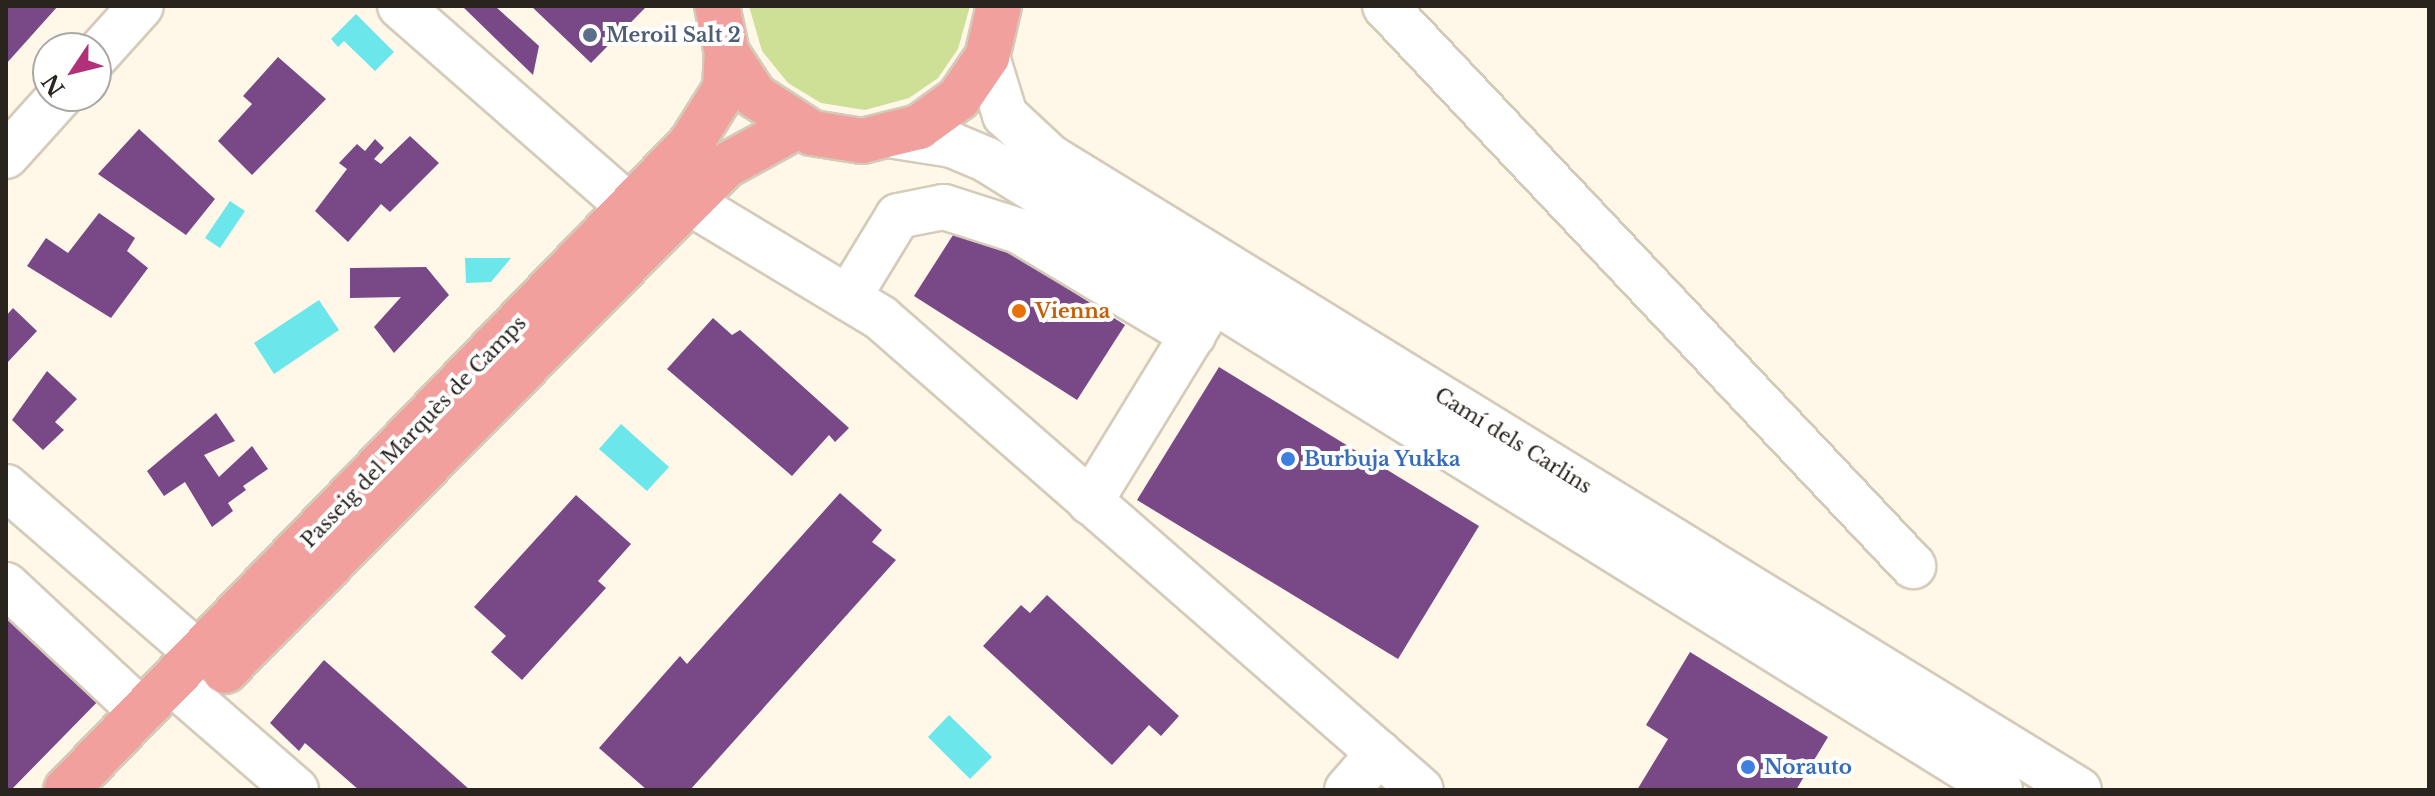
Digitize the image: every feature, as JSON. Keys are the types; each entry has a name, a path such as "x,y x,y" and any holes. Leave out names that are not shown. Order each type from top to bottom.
{"main road":[{"path":"717,6 727,53 755,96 796,127 845,140 895,136 940,115 987,57 999,6"},
{"name":"Passeig del Marquès de Camps","path":"109,790 189,680 709,120 725,89 727,53"},
{"name":"Passeig del Marquès de Camps","path":"66,790 142,712 189,680 689,202 755,144 796,127"}],"street":[{"path":"112,38 141,6"},
{"path":"400,6 630,207"},
{"path":"1385,6 1913,566"},
{"name":"Camí dels Carlins","path":"987,57 1005,115 1050,157 2079,790"},
{"path":"6,156 46,112"},
{"name":"Camí dels Carlins","path":"895,136 952,145 987,160 1202,319 2000,790"},
{"path":"689,202 881,318 1421,790"},
{"path":"848,298 898,216 944,207 1019,231 1202,319 1090,502"},
{"path":"6,487 296,790"},
{"path":"6,585 142,712"},
{"path":"1347,790 1379,753"}],"green space":[{"path":"749,6 970,6 958,49 938,78 909,98 865,110 821,103 788,83 762,51"}],"water":[{"path":"356,14 394,52 375,71 344,41 338,47 331,39"},
{"path":"230,201 245,211 220,248 205,238"},
{"path":"465,258 511,258 491,282 466,283"},
{"path":"319,300 339,330 274,374 254,343"},
{"path":"621,424 669,467 647,491 599,449"},
{"path":"949,715 992,757 970,779 928,737"}],"building":[{"path":"6,6 58,6 32,32 6,64"},
{"path":"462,6 495,6 539,46 533,75"},
{"name":"Meroil Salt 2","path":"531,6 643,6 645,8 591,63"},
{"path":"278,57 326,99 252,175 218,141 252,104 243,96"},
{"path":"139,129 215,199 186,235 98,174"},
{"path":"410,136 439,163 390,212 381,204 348,242 315,211 347,169 339,163 357,144 365,151 375,139 384,148 374,159 381,164"},
{"path":"99,213 135,238 127,251 148,268 111,318 27,266 46,238 68,253"},
{"name":"Vienna","path":"962,221 1125,325 1077,400 914,296"},
{"path":"426,267 449,295 394,353 374,327 401,297 350,298 350,268"},
{"path":"13,308 37,331 6,364 6,316"},
{"path":"713,318 732,335 740,330 849,428 835,442 829,435 792,476 667,369"},
{"path":"1219,367 1479,526 1398,659 1137,500"},
{"path":"47,371 77,399 55,422 64,430 43,450 12,420"},
{"path":"216,413 235,441 204,455 219,477 252,446 268,469 243,486 246,490 228,503 233,511 212,527 185,482 164,496 147,471"},
{"path":"840,493 882,530 872,542 896,560 690,790 647,790 599,748 680,656 687,664"},
{"path":"576,495 631,544 598,581 606,588 522,680 491,652 506,636 474,607"},
{"path":"1047,595 1179,716 1161,736 1149,725 1112,765 983,646 1021,605 1030,613"},
{"path":"6,600 107,692 11,790 6,790"},
{"path":"1690,652 1828,737 1796,790 1637,790 1668,739 1646,725"},
{"path":"324,660 470,790 359,790 305,743 299,751 270,723"}],"place":[{"name":"Meroil Salt 2","path":"590,35"},
{"name":"Vienna","path":"1019,311"},
{"name":"Burbuja Yukka","path":"1288,459"},
{"name":"Norauto","path":"1748,767"}]}
